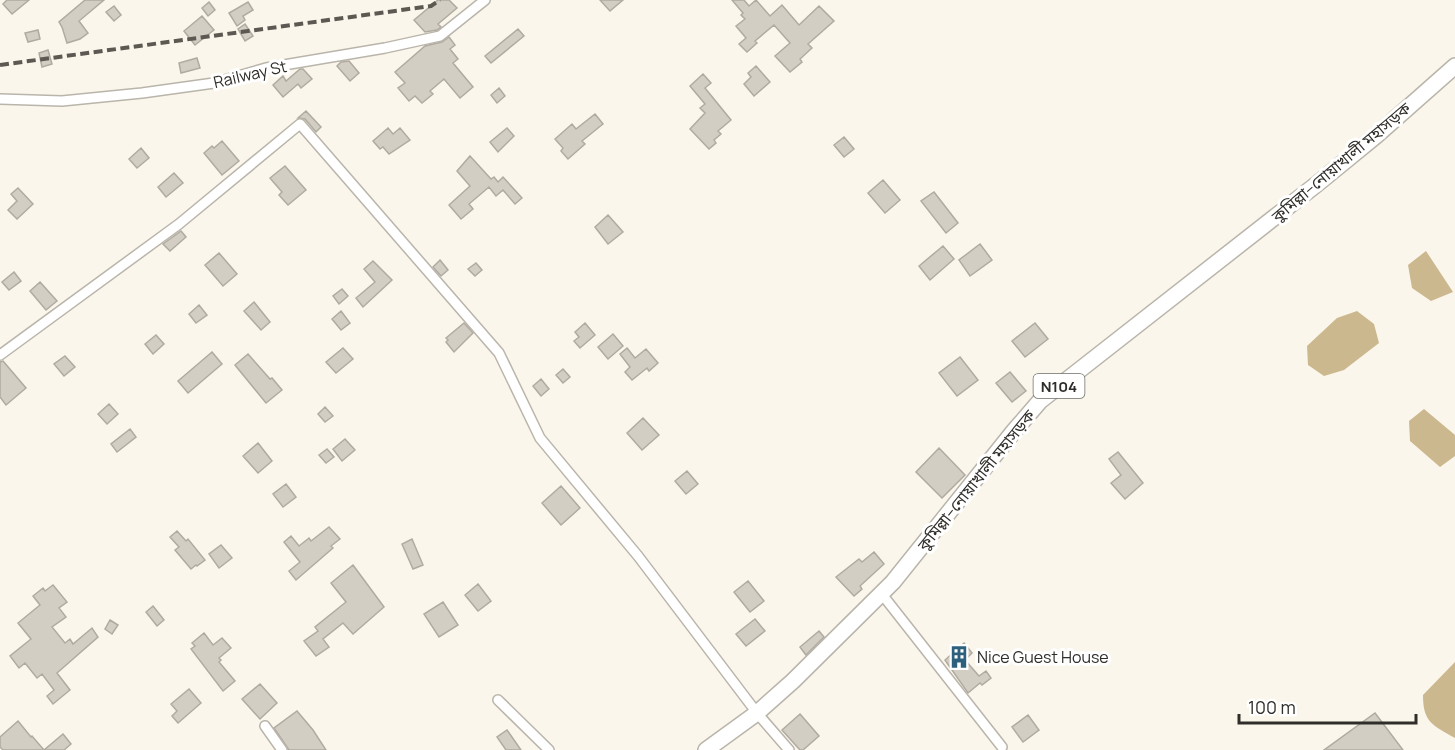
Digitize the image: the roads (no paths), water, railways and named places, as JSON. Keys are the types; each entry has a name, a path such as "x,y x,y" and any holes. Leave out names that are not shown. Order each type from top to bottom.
{"highway":[{"name":"কুমিল্লা–নোয়াখালী মহাসড়ক","path":"706,750 758,713 893,582 1040,401 1317,184 1455,66"}],"street":[{"name":"Railway St","path":"0,99 62,101 214,83 266,68 385,48 440,36 485,0"},
{"path":"0,355 170,231 300,124 499,353 540,438 638,556 789,750"},
{"path":"881,593 1002,747"},
{"path":"498,700 549,750"},
{"path":"264,726 282,750"}],"railway":[{"path":"0,65 431,6 440,0"}],"place":[{"name":"Nice Guest House","path":"959,657"}]}
